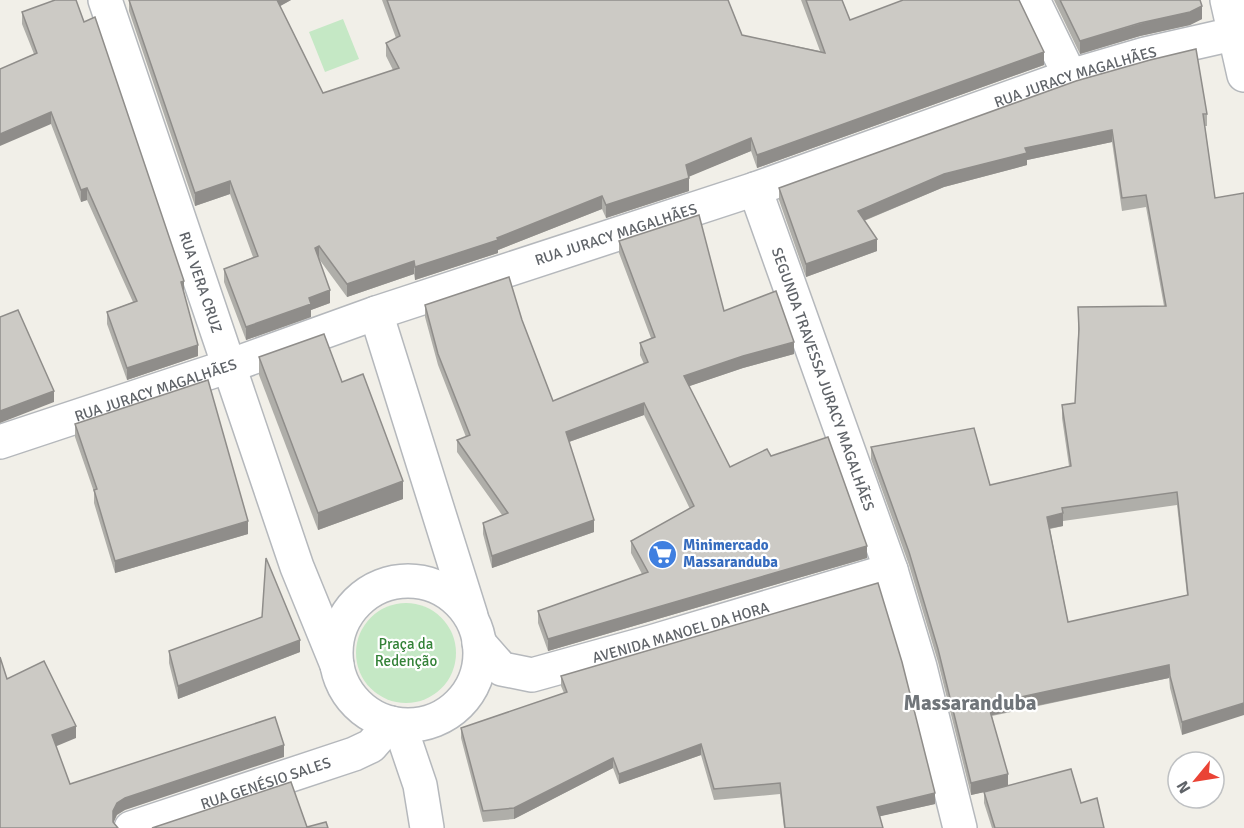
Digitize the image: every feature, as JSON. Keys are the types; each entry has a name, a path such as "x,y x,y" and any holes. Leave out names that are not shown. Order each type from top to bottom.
{"street":[{"name":"RUA VERA CRUZ","path":"105,0 297,567 337,665"},
{"path":"1033,0 1070,76"},
{"path":"1227,0 1244,75"},
{"name":"RUA JURACY MAGALHÃES","path":"0,442 229,366 376,313 755,189 1070,76 1145,54 1233,34"},
{"name":"SEGUNDA TRAVESSA JURACY MAGALHÃES","path":"755,189 891,570 921,667 960,828"},
{"path":"376,313 477,634 479,666 471,688 457,706 419,725 395,725 360,706 345,688 337,665 337,639 346,614 364,594 388,582 414,580 439,588 461,604 477,634"},
{"name":"AVENIDA MANOEL DA HORA","path":"477,634 502,669 532,675 663,639 891,570"},
{"path":"420,785 437,718"},
{"path":"395,725 420,785 427,828"},
{"name":"RUA GENÉSIO SALES","path":"131,828 354,754 371,746 395,725"}],"green space":[{"path":"343,19 359,59 325,72 309,32"},
{"name":"Praça da Redenção","path":"406,603 434,611 448,625 456,653 448,681 434,695 406,703 378,695 364,681 356,653 364,625 378,611"}],"building":[{"path":"55,0 76,0 84,22 95,17 184,281 181,282 198,345 127,368 107,312 137,301 87,188 81,190 51,112 0,134 0,69 37,53 22,12"},
{"path":"129,0 277,0 323,93 399,68 386,43 400,36 387,0 728,0 742,35 825,53 806,0 842,0 850,20 903,0 1019,0 1044,52 757,155 751,138 686,165 689,178 606,205 602,196 497,238 498,240 415,267 414,261 347,284 319,246 315,248 330,290 309,298 311,304 246,327 224,269 258,256 230,181 195,193"},
{"path":"1060,0 1200,0 1202,6 1190,12 1140,23 1080,41"},
{"path":"1196,49 1207,114 1203,114 1215,198 1244,193 1244,703 1182,722 1169,665 988,704 1008,774 971,783 938,649 909,552 871,447 974,428 990,485 1071,466 1062,405 1075,403 1078,307 1166,306 1146,195 1122,198 1112,130 1025,148 1027,153 944,174 858,211 877,239 806,264 779,188 1076,81","holes":["1177,492 1188,595 1068,622 1047,517 1063,513 1062,508"]},
{"path":"699,215 724,311 776,291 794,342 684,376 730,467 767,449 771,456 828,437 867,546 548,639 538,611 648,572 631,541 694,506 644,403 566,432 594,520 492,556 483,523 508,513 457,440 470,435 438,354 425,305 509,277 522,320 553,401 648,362 640,343 655,337 619,241"},
{"path":"18,310 54,391 0,411 0,317"},
{"path":"324,334 342,382 363,374 403,481 318,513 259,357"},
{"path":"208,380 248,521 115,561 94,490 97,489 75,424"},
{"path":"266,558 300,640 178,686 169,651 262,617"},
{"path":"878,583 902,662 935,793 877,807 883,828 785,828 780,783 714,789 701,744 619,774 613,758 514,808 483,811 461,728 567,692 561,676"},
{"path":"0,657 7,679 44,661 76,726 52,735 70,784 275,717 284,745 125,798 117,803 113,811 113,822 118,828 0,828"},
{"path":"1071,769 1081,803 1097,798 1104,828 995,828 984,792"},
{"path":"291,782 307,827 326,822 328,828 152,828"}],"place":[{"name":"Minimercado Massaranduba","path":"662,554"}],"district":[{"name":"Massaranduba","path":"970,703"}]}
